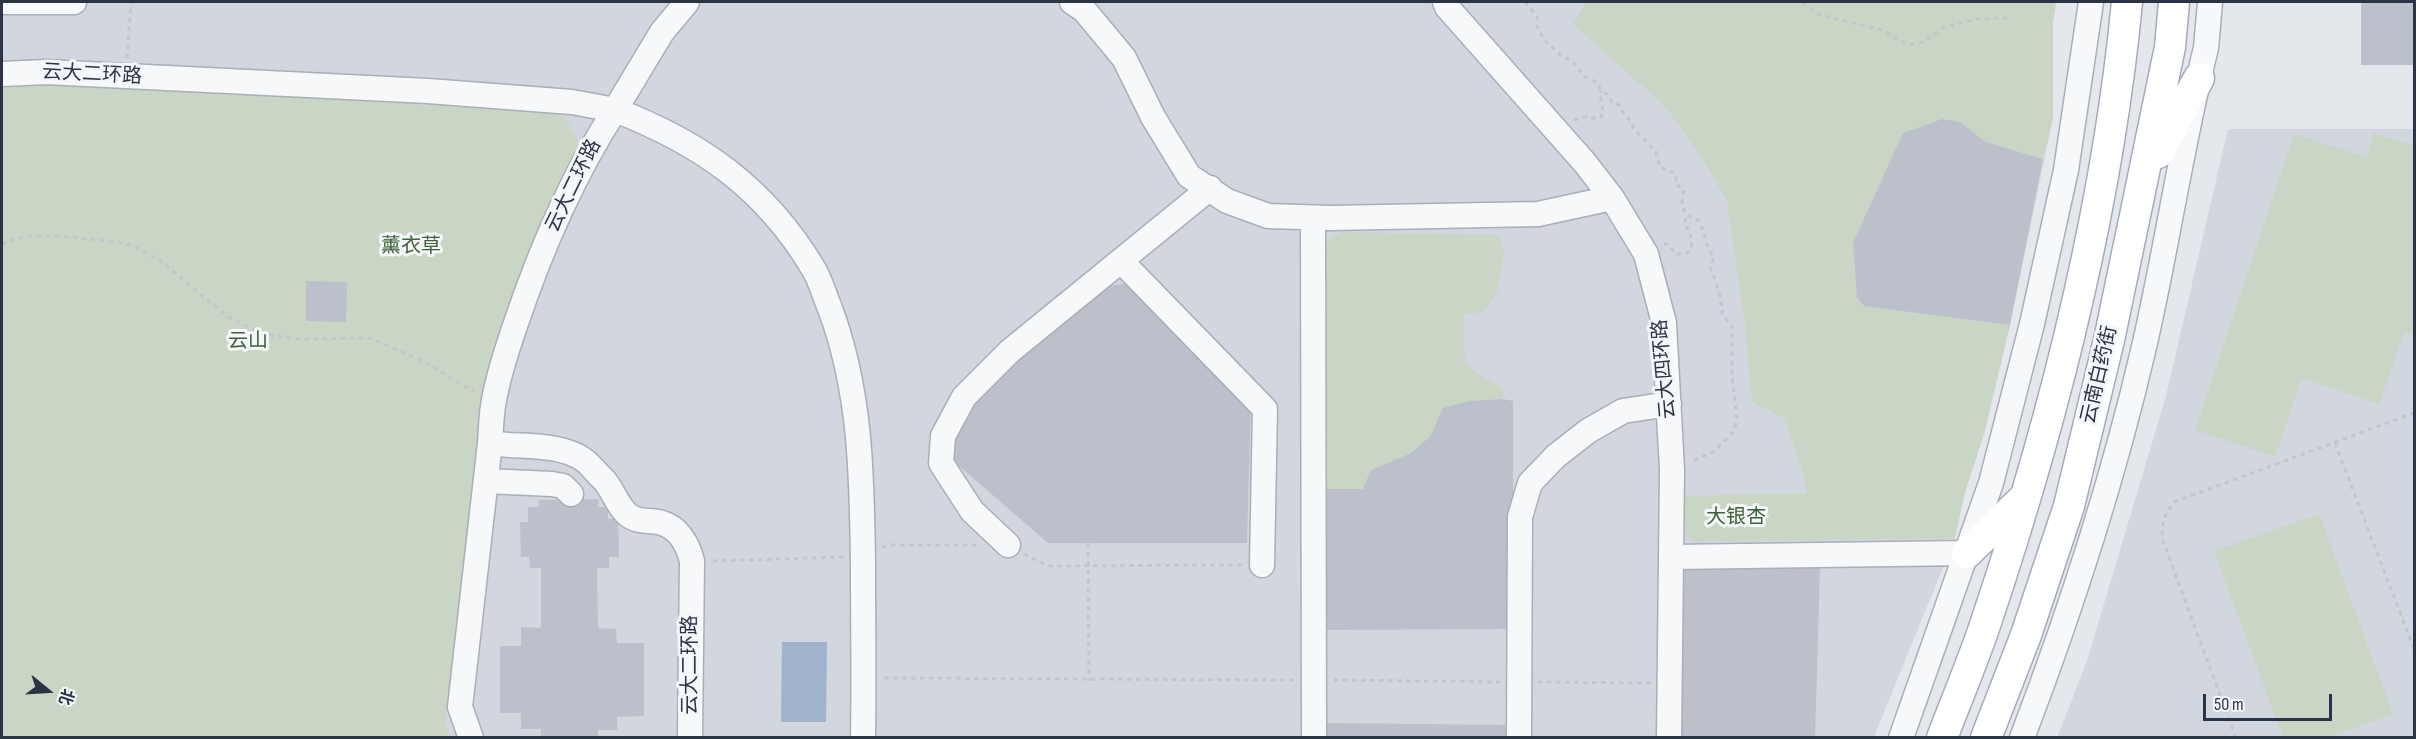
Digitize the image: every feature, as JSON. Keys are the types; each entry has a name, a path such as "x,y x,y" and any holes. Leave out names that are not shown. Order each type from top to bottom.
{"main road":[{"name":"云南白药街","path":"1942,738 1987,621 2027,494 2071,332 2102,188 2127,2"},
{"name":"云南白药街","path":"1986,738 2026,635 2069,506 2109,340 2142,182 2170,47 2174,2"},
{"path":"2142,182 2199,78"},
{"path":"1967,553 2027,494"}],"street":[{"path":"2,2 74,2"},
{"path":"687,2 662,32 615,110 674,135 735,175 782,223 814,270 841,339 854,394 863,498 863,738"},
{"path":"1072,2 1084,10 1124,58 1153,117 1189,176 1227,201 1269,216 1313,218 1538,214 1612,198"},
{"name":"云大四环路","path":"1445,2 1585,163 1612,198 1646,254 1664,323 1669,404 1672,470 1669,738"},
{"path":"1900,738 1991,483 2035,313 2066,170 2088,37 2091,2"},
{"path":"2022,738 2057,646 2103,504 2144,347 2206,48 2210,2"},
{"name":"云大二环路","path":"2,74 46,72 428,91 572,102 615,110 591,148 555,223 524,300 507,351 493,405 490,443 514,447 557,449 584,460 608,484 626,513 639,521 663,523 680,535 688,547 692,561 690,738"},
{"path":"1008,545 972,511 941,463 943,436 964,397 1011,351 1210,188"},
{"path":"1313,218 1314,738"},
{"path":"1122,261 1265,409 1262,565"},
{"path":"1519,738 1520,517 1530,483 1556,456 1588,432 1623,411 1669,404"},
{"path":"471,738 460,707 490,443"},
{"path":"486,482 552,484 562,486 571,494"},
{"path":"1671,557 1967,553"}],"path":[{"path":"126,56 130,2"},
{"path":"1525,2 1537,16 1537,26 1545,41 1563,57 1572,60 1585,77 1598,84 1602,91 1609,95 1612,103 1619,105 1634,129 1656,152 1660,167 1676,174 1676,184 1684,190 1682,202 1687,216 1684,224 1692,235 1690,245 1692,247 1688,253 1677,255 1668,244 1660,244 1646,254"},
{"path":"1803,2 1817,14 1885,31 1911,44 1924,42 1942,28 1977,19 2011,18"},
{"path":"1557,131 1564,123 1572,120 1588,116 1596,119 1601,117 1603,111 1600,94 1602,91"},
{"path":"1672,470 1715,450 1733,432 1737,420 1732,375 1732,326 1722,314 1724,309 1717,292 1716,279 1710,267 1714,257 1709,252 1702,226 1699,221 1687,216"},
{"path":"2,244 9,240 37,236 119,242 131,245 158,259 228,317 263,334 299,339 370,338 425,362 493,405"},
{"path":"2236,738 2163,541 2161,524 2174,502 2415,413"},
{"path":"2335,443 2415,649"},
{"path":"1088,543 1089,681"},
{"path":"891,545 956,545"},
{"path":"692,561 838,558"},
{"path":"1049,566 1262,565"},
{"path":"864,678 1668,683"}],"shaded area":[{"path":"2,2 2056,2 2053,23 2053,118 2010,325 1984,434 1965,492 1955,538 1874,737 2,737"},
{"path":"2228,129 2414,129 2414,737 2057,738 2087,661 2166,396"}],"green space":[{"name":"大银杏","path":"1586,2 2056,2 2053,23 2053,118 2043,159 1986,142 1960,122 1942,119 1903,133 1853,243 1857,301 1864,306 2010,325 1984,434 1965,492 1955,538 1693,542 1685,532 1685,496 1807,493 1802,469 1784,418 1752,402 1745,325 1727,201 1703,159 1665,106 1573,24"},
{"name":"云山","path":"67,84 553,112 565,118 579,143 501,330 478,454 445,725 450,737 2,737 2,86"},
{"path":"2374,133 2414,146 2414,335 2404,332 2379,404 2302,378 2275,457 2195,430 2294,134 2366,157"},
{"path":"1341,232 1499,235 1504,254 1497,292 1483,312 1465,314 1463,332 1465,362 1481,376 1500,386 1503,399 1469,401 1443,408 1430,437 1363,489 1323,489 1322,260 1326,241"},
{"path":"2319,514 2393,714 2329,737 2283,737 2214,551"}],"water":[{"path":"782,642 827,642 826,722 781,722"}],"building":[{"path":"2361,2 2414,2 2414,65 2361,65"},
{"path":"1942,119 1960,122 1986,142 2043,159 2010,325 1864,306 1857,298 1853,243 1903,133"},
{"path":"306,281 347,282 346,322 306,321"},
{"path":"1133,282 1251,401 1247,543 1048,543 950,458 952,431 983,388 1104,287"},
{"path":"1503,399 1513,401 1513,629 1321,630 1323,489 1363,489 1371,470 1409,454 1430,437 1443,408 1469,401"},
{"path":"599,499 598,507 608,507 608,519 618,518 619,557 609,557 609,568 597,568 598,628 616,629 617,643 644,643 644,716 617,717 617,730 598,730 598,738 541,738 541,729 521,729 521,713 500,713 500,646 521,646 521,627 541,628 541,568 530,568 529,557 521,557 520,522 528,522 528,507 539,507 539,500"},
{"path":"1681,565 1820,568 1815,738 1681,738"},
{"path":"1324,723 1515,725 1514,738 1324,738"}],"park label":[{"name":"薰衣草","path":"411,247"}]}
